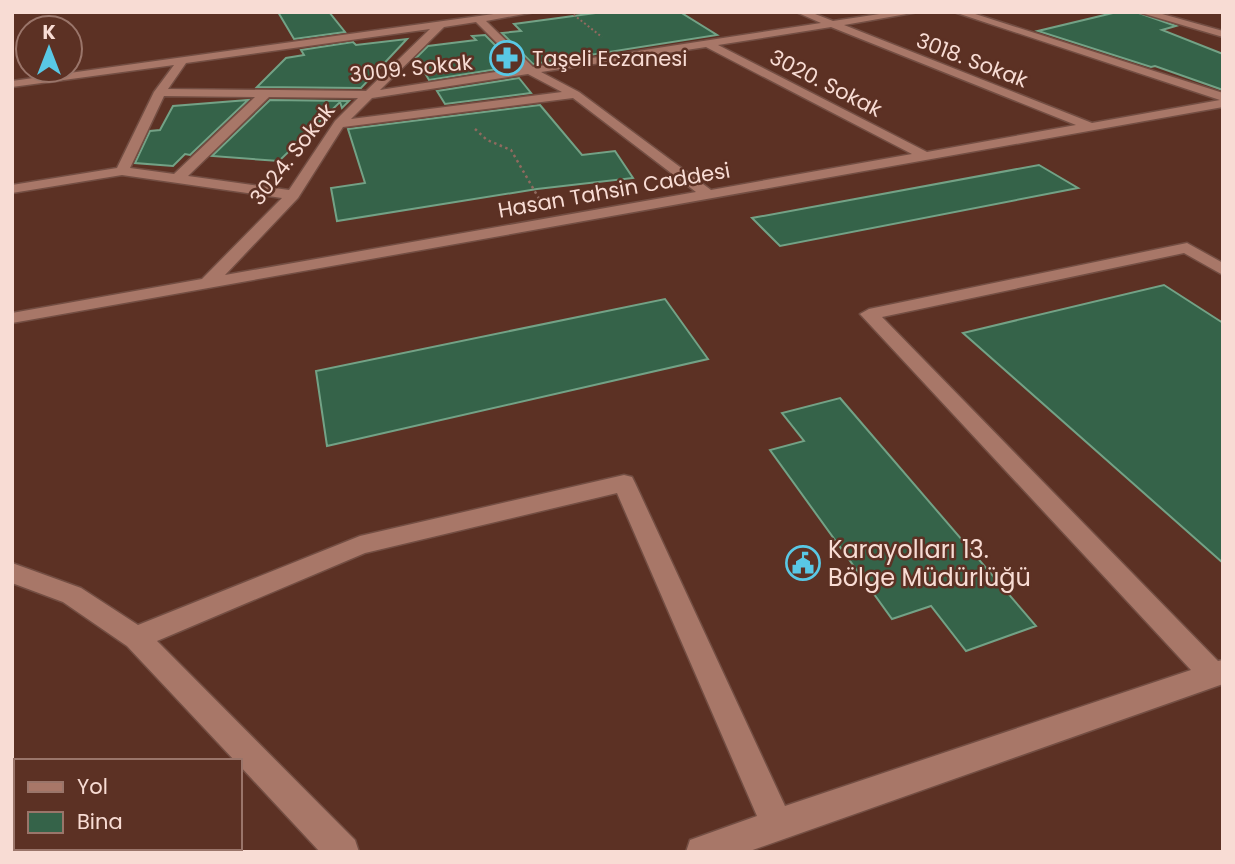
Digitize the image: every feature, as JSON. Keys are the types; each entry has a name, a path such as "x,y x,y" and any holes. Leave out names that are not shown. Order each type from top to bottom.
{"street":[{"path":"12,84 530,12"},
{"name":"3018. Sokak","path":"801,12 830,26 1090,127"},
{"name":"3009. Sokak","path":"160,92 370,95 914,12"},
{"path":"959,12 1223,97"},
{"path":"1143,12 1223,34"},
{"path":"478,19 532,72 575,94 708,194"},
{"name":"3024. Sokak","path":"208,283 293,195 339,124 441,24"},
{"path":"1207,29 1223,26"},
{"name":"3020. Sokak","path":"710,45 925,156"},
{"path":"122,171 160,92 184,58"},
{"path":"177,179 267,93"},
{"path":"339,124 575,94"},
{"name":"Hasan Tahsin Caddesi","path":"12,317 1223,103"},
{"path":"12,189 122,171 293,195"},
{"path":"702,852 1218,673 869,314 1187,248 1223,270"},
{"path":"136,638 360,545 624,483 776,825"},
{"path":"12,573 72,595 136,638 343,852"}],"path":[{"path":"464,108 469,124 487,140 511,149 553,222"}],"building":[{"path":"278,12 329,12 345,32 294,39"},
{"path":"603,12 680,12 717,35 533,64 502,33 521,31 514,24"},
{"path":"1117,12 1136,12 1176,26 1162,30 1223,54 1223,90 1155,66 1151,67 1038,31"},
{"path":"485,35 516,66 429,80 416,58 428,46 476,40 472,36"},
{"path":"407,39 361,88 257,87 286,58 304,55 301,50 353,42 356,45"},
{"path":"519,78 531,93 445,104 437,91"},
{"path":"248,100 190,155 185,154 173,166 135,163 150,131 160,130 173,106"},
{"path":"270,100 349,101 342,108 340,102 279,161 212,156"},
{"path":"540,105 582,155 615,151 633,178 537,189 337,221 331,188 365,183 348,129"},
{"path":"1039,165 1078,188 780,246 752,218"},
{"path":"1164,285 1223,323 1223,563 963,333"},
{"path":"665,299 708,359 327,446 316,371"},
{"path":"840,398 1036,626 966,651 931,606 892,619 770,450 804,441 782,413"}],"place":[{"name":"Taşeli Eczanesi","path":"507,58"},
{"name":"Karayolları 13. Bölge Müdürlüğü","path":"803,563"}]}
